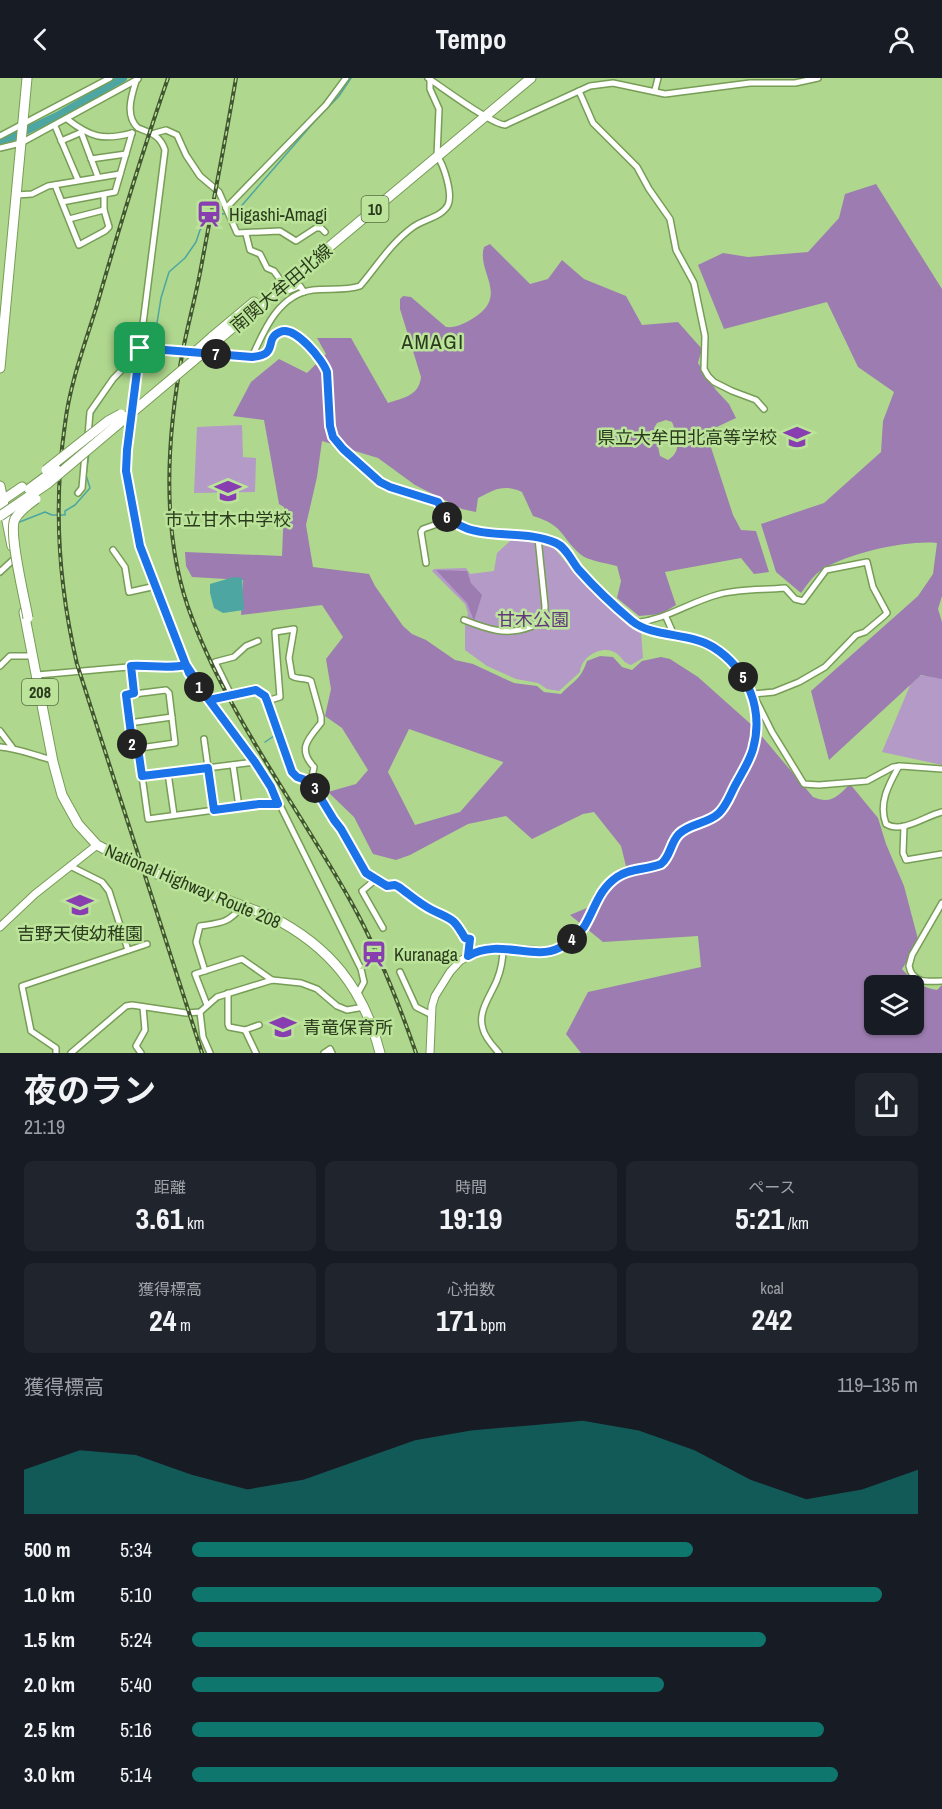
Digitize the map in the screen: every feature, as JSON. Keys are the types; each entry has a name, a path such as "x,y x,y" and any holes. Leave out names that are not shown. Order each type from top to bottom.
{"main road":[{"path":"0,368 27,78"},
{"name":"南関大牟田北線","path":"483,115 522,78"},
{"name":"南関大牟田北線","path":"2,519 106,435 215,339 438,152 531,78"},
{"name":"南関大牟田北線","path":"1,504 64,462 215,339"},
{"path":"1,504 108,421 121,414"},
{"path":"33,654 16,552 15,520 22,510 106,435"},
{"name":"National Highway Route 208","path":"0,486 2,519 14,559 53,760 62,795 78,824 97,844 136,865 279,921 303,934 326,953 358,993 371,1023 380,1053"}],"street":[{"path":"0,136 24,125 98,81 110,78"},
{"path":"226,208 326,105 346,78"},
{"path":"655,90 658,78"},
{"path":"429,79 483,115 500,124 510,124 579,91 603,83 655,90 665,94 750,83 795,83 818,78"},
{"path":"0,148 21,143 55,126 137,79"},
{"path":"137,79 130,109 134,124 138,128 155,133 166,130 177,135 186,156 200,176 219,192 237,233 280,231 296,241 316,228 321,228 325,232"},
{"path":"252,357 267,325 291,297 304,291 360,286 403,235 416,225 445,210 449,203 450,192 438,152 439,110 430,89 429,79"},
{"path":"579,91 593,123 637,167 670,219 676,250 696,290 705,336 704,369 708,376 714,382 756,400 764,409"},
{"path":"67,119 82,132 92,136 109,137 132,133 138,128"},
{"path":"55,126 78,180"},
{"path":"61,141 82,132"},
{"path":"82,132 98,177"},
{"path":"62,202 115,192 132,133"},
{"path":"155,133 165,150 127,450 126,471 136,532 186,665 271,787 361,969 364,982 358,993"},
{"path":"91,159 126,154"},
{"path":"16,195 32,194 55,185 78,180 120,174"},
{"path":"55,185 79,245 110,226 104,210 104,195"},
{"path":"69,219 104,210"},
{"path":"246,234 250,250 260,254 267,268 274,271 288,291 300,286 304,291"},
{"path":"140,349 264,356 268,353 274,337 282,331 290,332 319,356 324,364 327,372 333,437 380,482 438,502 443,514 456,523 477,532 514,534 560,544 580,572 635,623 644,628 704,641 716,648 734,665 753,694 783,751 804,784 867,781 899,766 942,768"},
{"path":"78,493 82,488 90,412 113,379 140,349"},
{"path":"426,563 421,532 423,529 443,522 456,523"},
{"path":"464,620 487,629 513,632 541,622 545,617 546,606 538,538"},
{"path":"112,550 125,567 129,592 156,586"},
{"path":"0,572 14,559"},
{"path":"635,623 666,616 718,595 740,591 785,588 795,599 803,601 826,570 867,562 873,587 887,613 885,616 865,632 856,635 825,668 774,692 753,694"},
{"path":"666,616 674,635"},
{"path":"267,701 280,697 275,632 294,629 289,658 292,676 311,681 321,717 321,723 306,742 305,748 308,761 314,767 311,782"},
{"path":"231,695 215,663 234,657 246,646 258,641"},
{"path":"0,666 10,656 33,654"},
{"path":"37,675 131,666 151,665 174,668 186,665"},
{"path":"131,666 134,693"},
{"path":"166,690 169,693 175,744 133,749 126,695 134,693 166,690"},
{"path":"209,700 256,690 265,696 292,772 297,777 311,782 366,873 387,886 395,885 433,910 447,915 457,924 465,938 470,939 468,956"},
{"path":"430,1053 435,996 450,972 468,956 487,948 545,951 560,948 584,927 598,896 612,881 623,873 666,861 681,832 721,812 753,750 757,718 753,694"},
{"path":"129,723 172,717"},
{"path":"0,731 12,747"},
{"path":"204,739 214,810"},
{"path":"0,747 12,747 34,756 53,760"},
{"path":"138,748 148,819 278,804"},
{"path":"142,776 255,762"},
{"path":"233,765 239,807"},
{"path":"899,766 888,785 882,810 886,824 894,828 904,826 942,812"},
{"path":"168,773 174,815"},
{"path":"904,826 903,853 906,860 942,854"},
{"path":"0,927 35,894 97,844"},
{"path":"70,866 102,882 109,891 128,950"},
{"path":"375,880 362,891 383,928"},
{"path":"942,903 912,956 909,966 913,976 918,980 942,981"},
{"path":"205,971 196,942 200,926 225,922 242,906"},
{"path":"56,1053 56,1048 31,1031 22,986 147,944"},
{"path":"499,1053 483,1032 482,1024 486,1003 497,981 503,959 503,948"},
{"path":"207,1005 195,974 242,959 272,980"},
{"path":"400,972 416,1007 432,1015"},
{"path":"71,1053 126,1006 186,1013 200,1012 217,997 272,980 301,983 317,989 337,1006 347,1010 364,1007"},
{"path":"228,993 228,1024 230,1027 245,1030 259,1025"},
{"path":"141,1053 136,1046 145,1030 143,1007"},
{"path":"200,1012 203,1037 210,1053"},
{"path":"245,1030 256,1053"},
{"path":"324,1053 330,1049 332,1053"}],"green space":[{"path":"242,425 243,457 256,458 255,492 194,493 197,427"},
{"name":"甘木公園","path":"516,539 554,548 582,582 617,615 641,632 643,658 631,665 611,651 599,651 584,661 580,672 559,691 547,689 538,683 516,679 487,666 465,650 465,626 468,613 465,604 432,571 434,569 466,568 470,574 494,571 497,553 511,540"},
{"path":"942,675 942,765 882,752 914,676"}],"shaded area":[{"path":"876,184 942,289 942,596 938,609 942,622 942,679 921,675 829,760 811,691 918,596 933,574 937,543 878,549 834,563 820,571 801,593 776,572 761,524 824,503 881,452 883,421 894,392 858,367 827,302 724,329 698,265 723,253 748,257 808,252 839,218 845,194"},
{"path":"490,244 530,284 548,279 562,260 584,279 626,296 642,325 678,322 702,349 698,363 716,390 729,404 736,418 706,432 733,515 741,530 756,531 769,572 754,574 741,558 665,572 676,605 661,614 639,616 617,598 621,581 617,566 592,560 580,554 556,527 533,516 522,492 510,488 500,489 478,498 476,512 462,509 415,485 378,458 322,441 317,477 306,525 313,567 369,574 403,626 412,634 426,640 455,660 473,664 514,683 537,686 544,692 561,694 579,677 587,661 600,656 613,657 622,667 632,670 642,661 661,657 670,659 698,677 754,727 813,797 829,800 850,784 878,818 886,844 904,886 919,943 902,969 908,975 864,975 864,1035 924,1035 924,986 937,990 942,985 942,1053 581,1053 566,1034 588,992 701,967 698,936 603,942 570,915 594,905 626,866 621,846 594,812 583,814 532,839 506,816 468,824 396,860 373,854 354,817 328,792 356,784 368,770 342,728 325,716 331,689 326,659 343,637 322,605 241,615 243,580 192,577 186,566 185,552 282,556 284,507 279,504 264,420 233,416 251,382 279,359 307,373 326,354 317,338 351,338 388,403 405,398 414,392 421,377 400,309 400,299 403,296 411,297 446,327 456,326 472,319 489,302 491,293 483,256 484,247","holes":["666,420 672,422 678,443 676,452 668,460 660,456 654,428 657,423","409,729 503,762 503,763 460,812 415,825 388,772"]},
{"path":"436,570 467,571 471,583 482,595 474,621 467,603"}],"water":[{"path":"234,577 242,578 244,610 223,613 214,608 210,584"}],"waterway":[{"path":"0,143 59,115 123,78"},
{"path":"149,346 169,272 185,258 196,242 200,230 217,215 237,211 339,96 351,78"},
{"path":"92,427 92,415 116,379"},
{"path":"17,523 45,512 52,515 65,515 65,511 75,505 90,488 86,475 89,453"},
{"path":"265,742 277,734"}],"railway":[{"path":"168,78 131,191 70,394 61,455 59,544 65,604 77,664 202,1053"},
{"path":"236,78 200,273 177,382 170,450 171,519 175,553 192,618 225,691 360,918 386,975 416,1053"}],"place":[{"name":"Higashi-Amagi","path":"209,214"},
{"name":"県立大牟田北高等学校","path":"797,437"},
{"name":"市立甘木中学校","path":"228,491"},
{"name":"吉野天使幼稚園","path":"80,905"},
{"name":"Kuranaga","path":"374,954"},
{"name":"青竜保育所","path":"283,1027"}],"district":[{"name":"AMAGI","path":"433,341"}],"route":[{"path":"140,348 126,471 140,546 145,560 189,673 209,700 255,762 271,787 278,804 214,810 208,768 142,776 138,748 133,749 126,695 134,693 131,666 151,665 174,668 186,665 189,673 209,700 256,690 265,696 292,772 297,777 311,782 366,873 387,886 399,887 433,910 447,915 457,924 465,938 470,939 468,956 487,948 545,951 560,948 584,927 598,896 612,881 623,873 655,867 666,861 681,832 721,812 753,750 757,718 753,694 740,672 716,648 704,641 644,628 633,622 580,572 560,544 514,534 487,534 466,529 447,518 438,502 380,482 333,437 330,426 327,372 324,364 319,356 290,332 278,333 268,353 264,356 140,348"}]}
